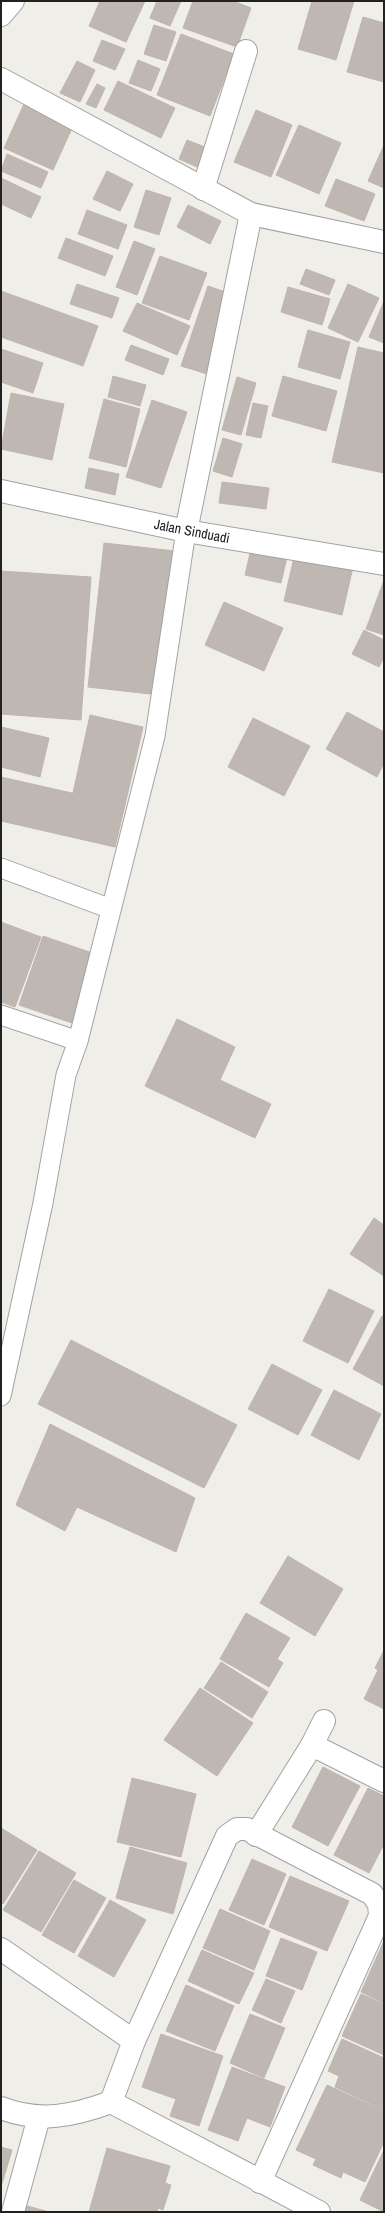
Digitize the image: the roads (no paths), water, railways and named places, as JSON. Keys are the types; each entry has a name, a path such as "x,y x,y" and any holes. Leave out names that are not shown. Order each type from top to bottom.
{"street":[{"path":"1,15 13,1"},
{"path":"203,189 246,51"},
{"path":"1,79 251,214 384,242"},
{"path":"186,531 251,214"},
{"name":"Jalan Sinduadi","path":"1,491 186,531 384,564"},
{"path":"256,1835 312,1745 324,1721"},
{"path":"312,1745 384,1781"},
{"path":"111,2102 134,2041 227,1836 237,1829 247,1829 372,1894 379,1904 380,1916 260,2182"},
{"path":"1,1949 134,2041"},
{"path":"1,2108 39,2117 65,2116 111,2102 319,2212"},
{"path":"12,2212 39,2117"}],"lane":[{"path":"1,1396 44,1203 66,1074 78,1041 155,736 186,531"},
{"path":"1,868 112,909"},
{"path":"1,1015 78,1041"}]}
